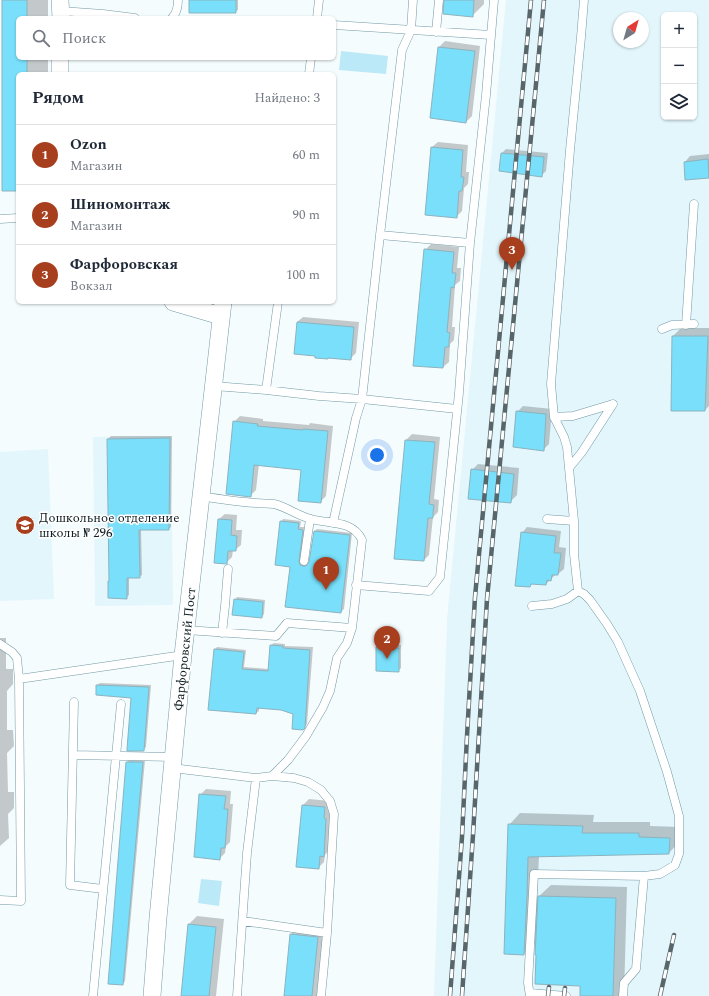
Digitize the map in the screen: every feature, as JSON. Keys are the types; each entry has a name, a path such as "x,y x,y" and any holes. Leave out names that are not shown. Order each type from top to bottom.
{"street":[{"path":"60,60 60,72"},
{"path":"187,304 222,309"},
{"name":"Фарфоровский Пост","path":"152,996 183,654 222,309"}],"lane":[{"path":"174,16 178,6 178,0"},
{"path":"317,16 319,0"},
{"path":"333,523 356,418 362,399 402,50 411,30 413,0"},
{"path":"436,32 439,0"},
{"path":"356,585 429,591 440,578 457,409 470,243 486,95 494,0"},
{"path":"578,591 574,554 574,521 567,447 564,437 554,418 551,384 584,0"},
{"path":"61,10 119,16"},
{"path":"336,25 491,35"},
{"path":"309,72 311,60"},
{"path":"662,330 672,325 690,324 694,204"},
{"path":"0,219 16,218"},
{"path":"380,235 470,243"},
{"path":"266,390 278,304"},
{"path":"214,386 457,409"},
{"path":"554,418 573,416 613,404 582,452 569,468"},
{"path":"201,496 274,504 310,519 343,524 359,533 362,540 352,628 347,642 337,658 330,691 323,707 306,736 278,771 272,776"},
{"path":"304,561 310,519"},
{"path":"547,519 574,521"},
{"path":"222,632 228,569"},
{"path":"532,606 552,604 567,599 578,591"},
{"path":"566,996 530,994 528,983 534,874 644,876 660,874 675,865 679,854 678,816 667,772 640,691 618,642 607,624 590,600 578,591"},
{"path":"186,630 276,636 287,623 352,628"},
{"path":"0,644 12,652 17,658 19,679 21,901 0,900"},
{"path":"19,679 183,654"},
{"path":"74,702 70,885 103,889"},
{"path":"93,996 121,704"},
{"path":"73,755 116,756 173,762 256,778 272,776 294,778 308,782 321,790 330,801 334,814 327,932 321,996"},
{"path":"237,996 248,853 256,778"},
{"path":"623,996 624,982 636,969 644,876"},
{"path":"243,921 327,932"}],"shaded area":[{"path":"506,0 709,0 709,996 434,996 447,619"},
{"path":"341,51 388,56 386,74 339,70"},
{"path":"171,436 173,605 95,606 93,437"},
{"name":"Дошкольное отделение школы № 296","path":"48,449 54,599 0,601 0,452"},
{"path":"201,879 222,881 219,906 198,903"}],"building":[{"path":"2,0 27,0 27,16 16,16 16,60 27,60 27,72 16,72 16,191 2,191"},
{"path":"189,0 236,0 236,13 189,13"},
{"path":"444,0 474,0 473,17 443,14"},
{"path":"438,47 475,51 466,123 430,118"},
{"path":"431,147 463,150 461,177 464,177 462,191 459,191 457,218 425,215"},
{"path":"501,153 544,157 542,177 499,171"},
{"path":"708,159 709,178 685,180 684,162"},
{"path":"424,249 454,252 452,273 456,273 454,288 451,287 447,332 450,333 449,347 445,347 443,368 413,366"},
{"path":"297,322 354,327 351,360 315,358 315,356 294,354"},
{"path":"672,336 708,336 705,411 671,411"},
{"path":"516,411 546,414 544,451 513,447"},
{"path":"233,421 258,424 257,426 328,431 321,503 298,501 301,470 254,465 251,497 226,494"},
{"path":"170,438 169,530 139,530 140,578 127,578 127,599 108,598 107,439"},
{"path":"405,440 435,442 429,504 434,505 433,518 428,518 424,561 394,559"},
{"path":"471,469 514,474 511,503 468,499"},
{"path":"218,519 232,520 231,535 237,536 236,551 228,551 227,564 214,563"},
{"path":"280,521 299,523 298,529 303,530 299,561 300,565 303,566 306,566 309,562 314,531 350,535 341,613 285,607 290,567 275,565"},
{"path":"521,532 556,536 554,553 561,553 558,575 552,575 551,581 547,580 546,585 531,584 530,587 515,586"},
{"path":"234,599 263,602 262,618 232,615"},
{"path":"270,645 283,646 283,648 310,650 305,728 303,730 292,729 293,714 281,710 257,708 256,714 208,710 214,649 244,652 242,669 268,671"},
{"path":"376,647 399,648 399,672 376,671"},
{"path":"96,685 149,687 144,751 127,751 131,698 96,695"},
{"path":"126,762 143,762 123,985 108,984"},
{"path":"199,794 226,796 224,809 228,809 225,848 221,848 220,860 194,857"},
{"path":"302,805 325,807 324,818 326,819 324,857 320,856 319,869 296,867"},
{"path":"508,824 583,826 582,833 639,833 639,837 670,838 669,854 528,857 524,955 504,954"},
{"path":"538,896 616,898 613,996 580,996 580,986 535,984"},
{"path":"188,924 216,927 209,996 181,996"},
{"path":"290,934 318,937 312,996 284,996"}],"railway":[{"path":"450,996 462,837 475,597 531,0"},
{"path":"462,996 487,599 544,0"},
{"path":"660,996 674,935"},
{"path":"548,996 549,987"},
{"path":"564,996 565,988"}],"place":[{"name":"Фарфоровская","path":"512,270"},
{"name":"Дошкольное отделение школы № 296","path":"25,525"},
{"name":"Ozon","path":"326,590"},
{"name":"Шиномонтаж","path":"387,659"}]}
